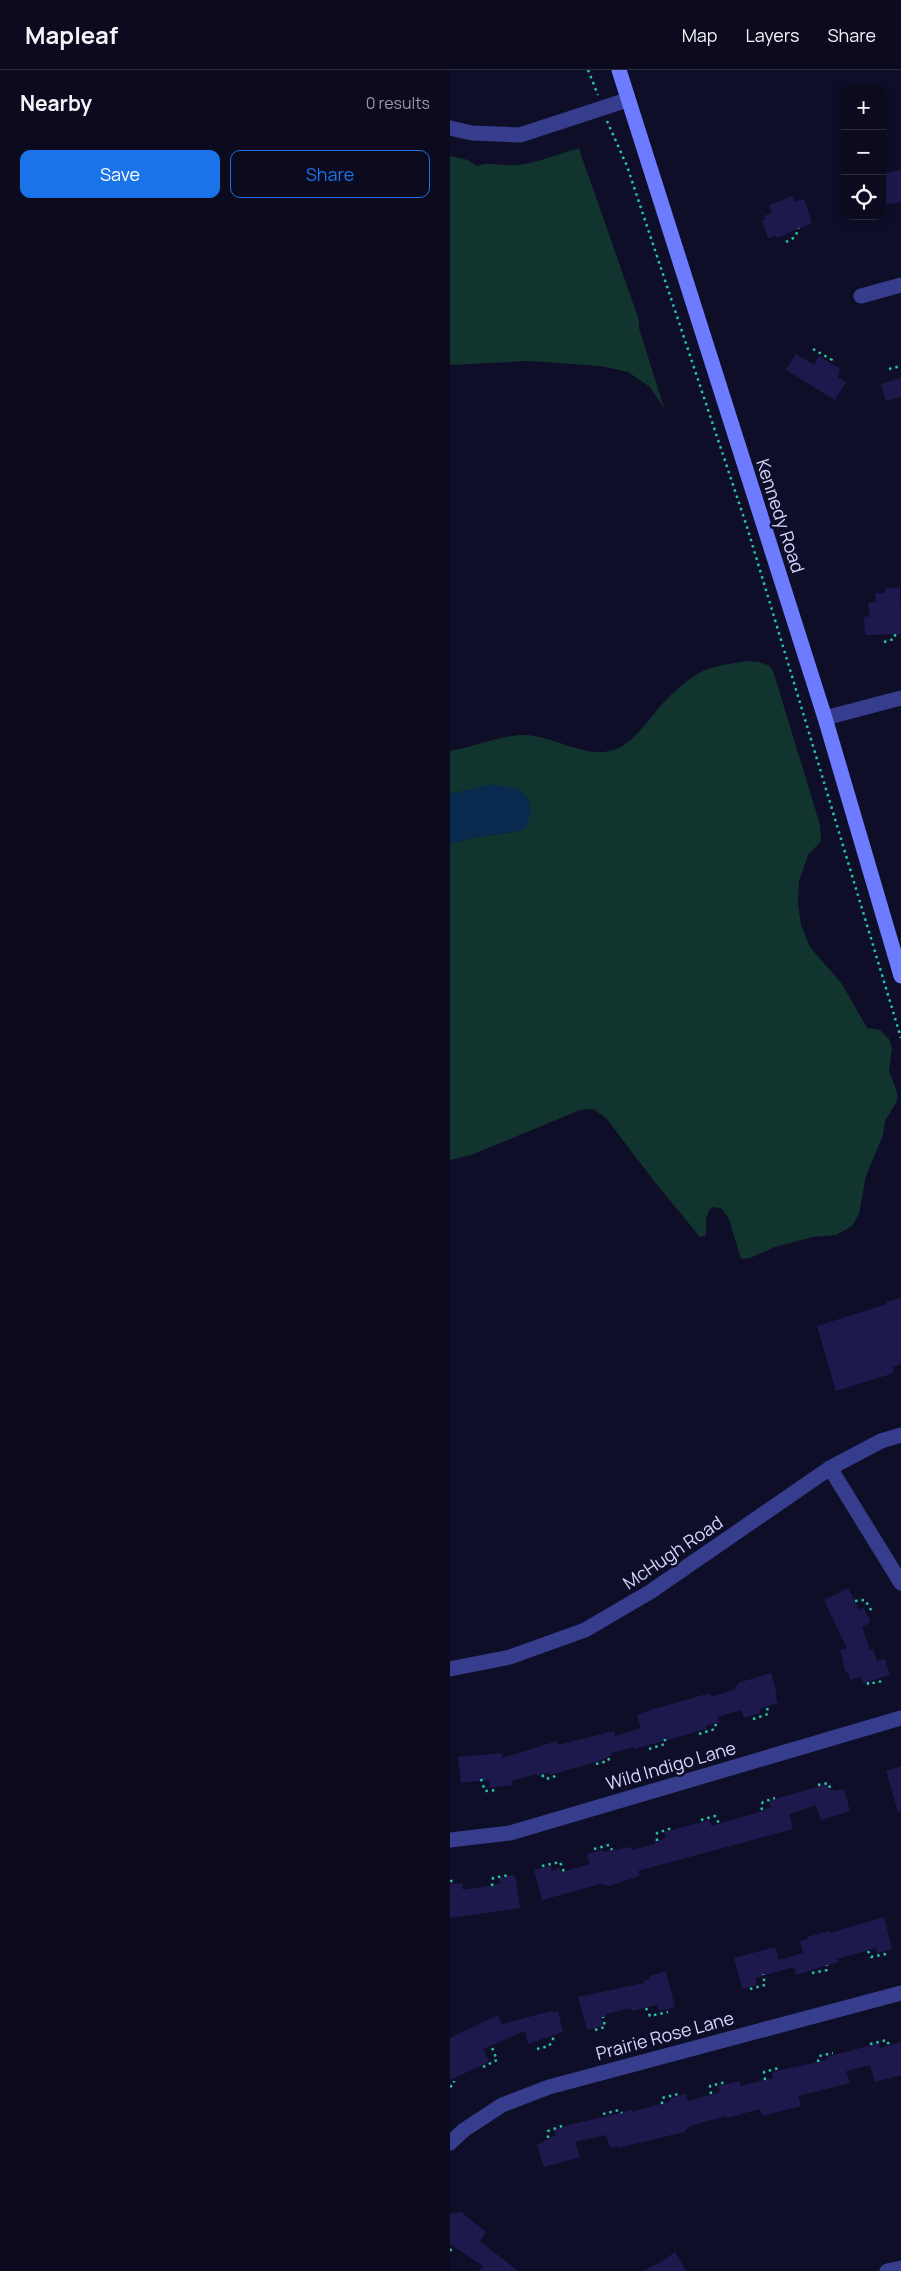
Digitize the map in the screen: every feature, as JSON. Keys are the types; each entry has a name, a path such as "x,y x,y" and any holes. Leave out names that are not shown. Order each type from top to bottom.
{"main road":[{"name":"Kennedy Road","path":"619,70 825,718 901,976"}],"street":[{"path":"450,128 472,133 520,135 628,100"},
{"path":"861,296 901,285"},
{"path":"825,718 901,698"},
{"name":"McHugh Road","path":"450,1668 510,1657 585,1630 650,1592 830,1468 881,1440 901,1435"},
{"path":"830,1468 901,1583"},
{"name":"Wild Indigo Lane","path":"450,1840 510,1832 901,1718"},
{"name":"Prairie Rose Lane","path":"450,2142 464,2130 502,2105 549,2086 901,1993"},
{"path":"887,2271 901,2268"}],"path":[{"path":"588,70 593,84"},
{"path":"607,122 627,166 747,527 901,1038"},
{"path":"786,242 795,237 799,228"},
{"path":"813,349 832,360 830,363"},
{"path":"889,369 901,366"},
{"path":"884,642 894,640 896,632"},
{"path":"855,1601 864,1600 873,1613"},
{"path":"868,1682 868,1684 883,1680"},
{"path":"753,1719 768,1714 767,1706"},
{"path":"699,1734 715,1729 716,1723"},
{"path":"648,1748 665,1744 665,1739"},
{"path":"596,1764 608,1761 610,1756"},
{"path":"542,1774 546,1779 559,1775"},
{"path":"481,1779 485,1791 498,1790"},
{"path":"818,1785 828,1783 831,1790"},
{"path":"762,1810 761,1805 763,1802 775,1798"},
{"path":"701,1820 715,1816 720,1825"},
{"path":"657,1841 657,1833 672,1828"},
{"path":"594,1849 609,1845 612,1850"},
{"path":"542,1866 560,1862 564,1872"},
{"path":"492,1886 493,1878 509,1875"},
{"path":"450,1882 455,1881"},
{"path":"868,1951 871,1957 886,1954"},
{"path":"812,1973 826,1970 827,1965"},
{"path":"750,1989 765,1986 763,1974"},
{"path":"646,2008 650,2016 668,2012"},
{"path":"595,2030 605,2027 603,2017"},
{"path":"537,2049 549,2046 553,2040 552,2037"},
{"path":"870,2044 887,2040 889,2045"},
{"path":"483,2067 497,2060 491,2045"},
{"path":"818,2062 819,2056 833,2053"},
{"path":"765,2080 764,2072 779,2068"},
{"path":"450,2087 454,2082"},
{"path":"712,2094 710,2086 726,2082"},
{"path":"662,2104 662,2098 678,2094"},
{"path":"603,2114 619,2110 622,2113"},
{"path":"548,2138 548,2131 562,2126"}],"green space":[{"path":"579,149 639,320 639,328 664,408 650,387 628,372 601,366 528,361 450,365 450,156 468,160 477,166 487,164 519,165"},
{"path":"747,661 759,662 770,666 774,674 820,825 821,841 808,855 799,881 798,904 801,925 810,947 842,984 867,1028 880,1030 889,1039 892,1048 889,1071 897,1092 897,1101 885,1121 883,1135 866,1176 859,1214 852,1226 836,1235 813,1237 775,1247 750,1258 741,1259 729,1219 722,1209 714,1207 710,1209 706,1218 706,1235 700,1237 606,1118 593,1109 580,1110 471,1155 450,1160 450,844 471,838 524,830 490,785 450,794 450,751 506,737 525,735 536,736 592,752 614,750 629,742 666,700 695,676 704,670 716,666"}],"water":[{"path":"490,785 513,788 525,795 530,805 530,811 524,830 471,838 450,844 450,794"}],"building":[{"path":"901,170 901,202 886,204 886,173"},
{"path":"793,196 795,202 804,199 812,223 777,238 776,236 768,238 762,220 766,219 764,216 772,213 769,205"},
{"path":"796,354 814,365 819,356 840,369 838,377 846,382 835,400 786,370"},
{"path":"901,378 901,397 886,401 881,384"},
{"path":"900,587 901,634 865,635 864,617 870,616 868,603 876,602 875,593 885,593 885,589"},
{"path":"901,1298 901,1364 892,1367 894,1373 836,1391 817,1326"},
{"path":"848,1588 859,1610 863,1607 871,1622 862,1627 870,1650 873,1649 877,1661 885,1659 890,1675 863,1683 861,1677 850,1680 848,1672 846,1673 840,1650 847,1648 824,1600"},
{"path":"771,1673 778,1703 759,1709 760,1713 744,1718 741,1710 717,1717 719,1722 706,1726 707,1729 634,1749 634,1747 611,1753 611,1755 600,1761 550,1775 549,1772 537,1776 536,1774 511,1781 512,1785 490,1788 489,1780 461,1783 458,1757 502,1753 502,1758 557,1741 558,1745 614,1731 615,1736 641,1728 637,1715 644,1712 710,1693 711,1697 734,1690 738,1683"},
{"path":"901,1766 901,1811 898,1812 886,1771"},
{"path":"827,1784 829,1790 844,1789 850,1811 821,1820 816,1805 789,1814 793,1829 638,1871 640,1876 609,1886 600,1884 542,1900 534,1870 551,1866 552,1871 560,1868 561,1872 590,1864 587,1854 631,1847 632,1850 655,1844 655,1842 666,1838 664,1832 710,1820 711,1826 759,1812 771,1807 769,1801"},
{"path":"515,1875 520,1908 450,1918 450,1884 462,1883 463,1890 500,1884 499,1878"},
{"path":"884,1917 892,1949 877,1953 876,1948 837,1959 838,1962 796,1975 794,1967 755,1978 757,1985 742,1989 734,1958 775,1947 779,1960 803,1953 800,1941 808,1939 807,1937 829,1931 830,1933"},
{"path":"666,1971 675,2007 659,2011 657,2005 632,2011 631,2008 606,2014 606,2016 601,2018 603,2026 587,2030 578,1997 644,1983 644,1980 650,1979 650,1976"},
{"path":"551,2011 552,2013 558,2011 563,2032 528,2044 525,2031 483,2049 489,2062 450,2080 450,2038 498,2015 502,2024"},
{"path":"901,2042 901,2075 875,2082 870,2065 846,2071 850,2083 798,2096 801,2106 762,2116 760,2109 727,2118 726,2116 690,2126 684,2132 618,2148 617,2146 610,2148 606,2135 575,2142 580,2157 544,2167 537,2145 556,2135 554,2130 569,2125 632,2110 632,2112 671,2101 670,2098 686,2094 688,2101 720,2092 718,2086 739,2081 741,2086 773,2078 772,2072 827,2060 827,2057 879,2043 880,2048"},
{"path":"461,2212 486,2232 480,2241 518,2271 479,2271 483,2266 450,2244 450,2214"},
{"path":"675,2252 686,2271 643,2271 664,2260"}]}
